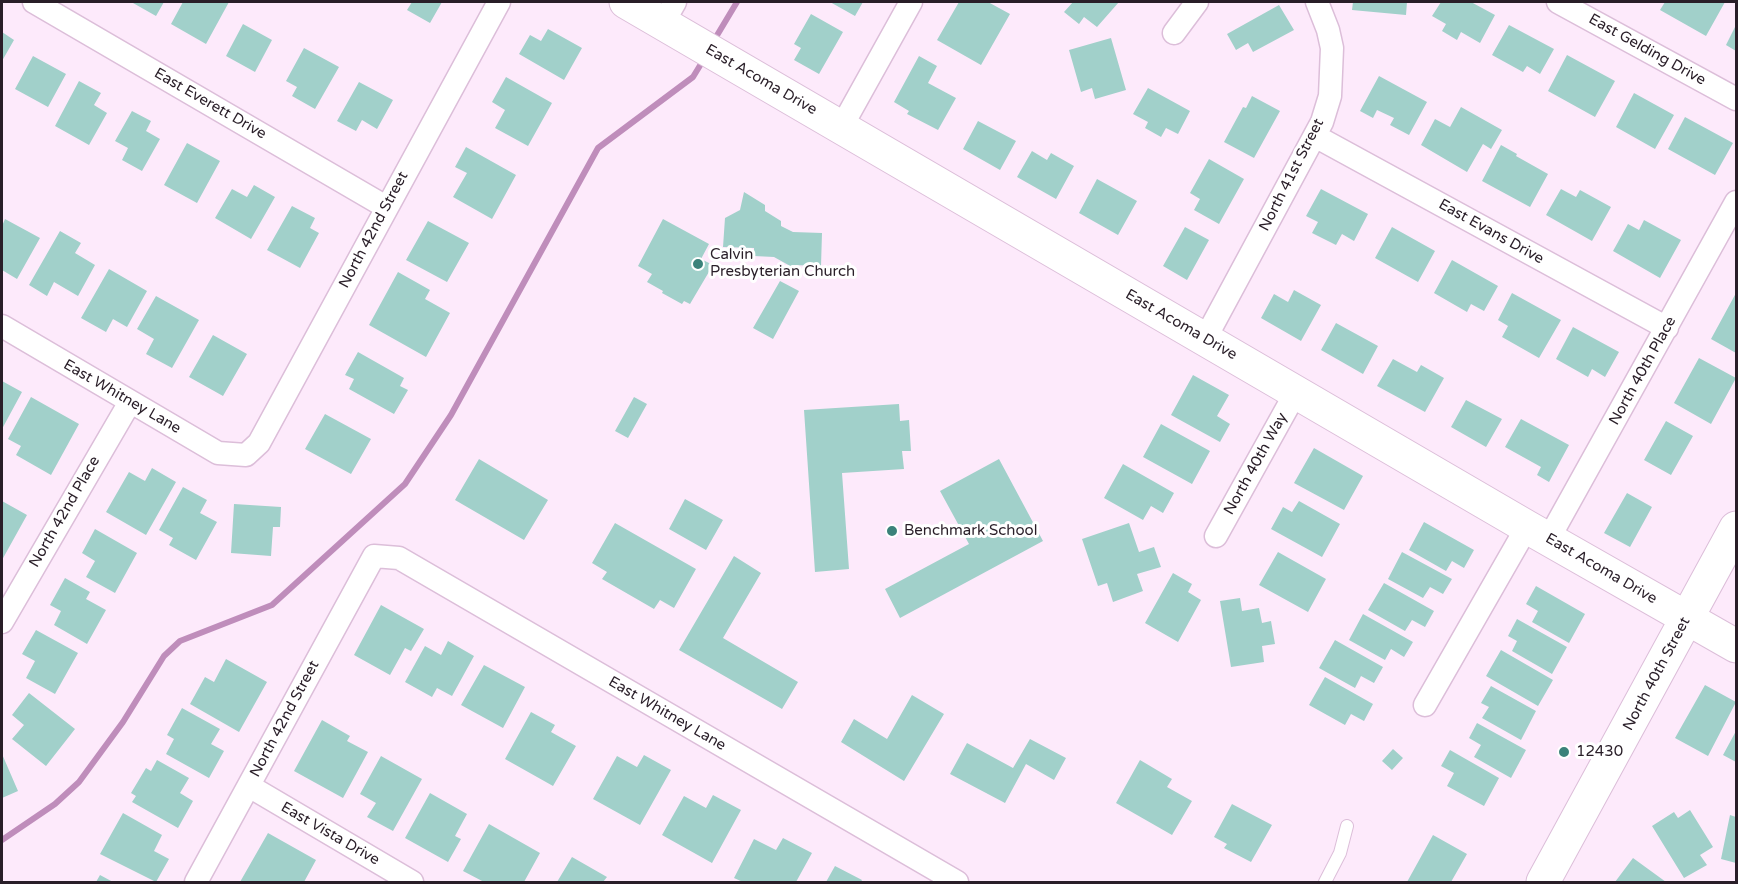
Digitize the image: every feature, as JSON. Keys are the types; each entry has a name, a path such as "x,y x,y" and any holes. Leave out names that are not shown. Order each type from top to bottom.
{"street":[{"name":"East Everett Drive","path":"34,2 386,207"},
{"name":"North 42nd Street","path":"246,455 259,443 498,2"},
{"name":"East Acoma Drive","path":"626,2 672,19 741,68 1538,533 1737,646"},
{"path":"842,126 911,2"},
{"path":"1174,33 1197,2"},
{"name":"North 41st Street","path":"1205,339 1315,136 1330,96 1332,48 1317,2"},
{"name":"East Gelding Drive","path":"1558,2 1737,99"},
{"name":"East Evans Drive","path":"1315,136 1667,328"},
{"name":"North 40th Place","path":"1425,705 1538,533 1667,328 1737,202"},
{"name":"East Whitney Lane","path":"2,326 218,453 246,455"},
{"name":"North 40th Way","path":"1216,536 1296,392"},
{"name":"North 42nd Place","path":"3,614 130,402"},
{"name":"North 40th Street","path":"1543,882 1737,528"},
{"name":"North 42nd Street","path":"196,882 374,556"},
{"name":"East Whitney Lane","path":"374,556 399,558 957,882"},
{"name":"East Vista Drive","path":"249,786 412,882"}],"lane":[{"path":"1325,882 1340,853 1347,826"}],"building":[{"path":"134,2 164,2 156,16"},
{"path":"183,2 229,2 206,44 171,24"},
{"path":"412,2 442,2 430,23 407,10"},
{"path":"830,2 863,2 855,16"},
{"path":"959,2 988,2 1010,14 981,65 937,40"},
{"path":"1073,2 1119,2 1097,27 1084,17 1079,24 1064,12"},
{"path":"1353,2 1407,2 1406,15 1352,10"},
{"path":"1441,2 1471,2 1495,15 1480,43 1461,32 1457,40 1442,31 1446,24 1432,16"},
{"path":"1665,2 1725,2 1706,36 1660,10"},
{"path":"1279,5 1294,30 1253,52 1248,43 1236,50 1227,34"},
{"path":"811,14 843,32 819,74 794,60 801,48 794,44"},
{"path":"243,24 272,40 255,72 226,56"},
{"path":"1509,25 1554,49 1540,74 1527,66 1523,72 1492,55"},
{"path":"1736,25 1736,51 1726,45"},
{"path":"548,29 582,48 564,80 519,54 530,35 541,41"},
{"path":"2,32 14,40 2,61"},
{"path":"1111,38 1126,90 1095,99 1092,88 1081,92 1069,50"},
{"path":"304,48 339,67 315,109 292,96 297,87 286,81"},
{"path":"1567,55 1615,81 1595,117 1548,91"},
{"path":"33,56 66,74 48,107 15,89"},
{"path":"919,56 937,66 928,83 956,98 938,130 907,114 909,111 894,102"},
{"path":"1379,76 1427,102 1409,135 1390,125 1394,118 1377,110 1373,118 1360,111"},
{"path":"506,77 552,103 528,146 495,128 505,110 492,102"},
{"path":"79,81 101,93 94,105 107,113 89,145 55,126"},
{"path":"359,82 393,100 377,129 362,120 356,131 337,121"},
{"path":"1148,88 1190,111 1178,134 1166,128 1161,137 1145,128 1148,122 1133,114"},
{"path":"1634,93 1674,115 1655,149 1616,127"},
{"path":"1252,96 1280,111 1254,158 1224,142 1243,107 1246,108"},
{"path":"1461,107 1502,130 1491,149 1483,144 1467,172 1421,145 1435,119 1450,127"},
{"path":"132,111 151,121 146,131 160,139 142,171 122,160 128,148 115,141"},
{"path":"1685,117 1733,143 1715,175 1668,149"},
{"path":"978,121 1016,141 1000,170 963,149"},
{"path":"187,143 220,161 197,203 164,185"},
{"path":"1501,145 1548,174 1530,207 1482,181"},
{"path":"466,147 516,175 492,219 453,197 467,173 455,167"},
{"path":"1032,151 1047,160 1051,153 1074,166 1056,199 1017,177"},
{"path":"1209,159 1244,179 1219,224 1194,210 1200,199 1190,193"},
{"path":"1097,179 1137,201 1118,235 1079,213"},
{"path":"254,185 275,197 251,239 215,218 232,189 247,197"},
{"path":"1321,189 1368,214 1354,241 1342,234 1336,245 1312,233 1318,222 1306,216"},
{"path":"1561,189 1576,197 1580,190 1611,207 1592,241 1546,215"},
{"path":"744,192 765,205 765,211 781,221 781,226 793,232 822,233 821,266 793,265 792,267 774,257 754,256 754,248 723,247 725,218 740,210"},
{"path":"292,206 315,218 310,228 319,233 300,268 267,250"},
{"path":"5,219 40,238 17,279 2,270 2,226"},
{"path":"663,219 709,244 701,259 713,265 690,304 684,301 682,304 662,293 663,291 647,282 652,274 638,266"},
{"path":"1644,220 1681,240 1660,278 1613,251 1628,224 1639,230"},
{"path":"428,221 469,243 447,282 406,260"},
{"path":"1185,227 1209,240 1187,280 1163,266"},
{"path":"1392,227 1435,251 1418,282 1375,258"},
{"path":"60,231 81,243 75,253 95,265 78,296 54,282 47,296 29,285"},
{"path":"1452,260 1498,286 1484,311 1471,304 1467,312 1434,293"},
{"path":"109,269 147,291 127,327 113,319 106,332 81,318"},
{"path":"398,272 430,290 425,299 450,313 426,357 369,325"},
{"path":"780,281 799,291 773,339 753,328"},
{"path":"1294,290 1321,305 1301,341 1261,318 1274,294 1288,302"},
{"path":"1512,293 1561,320 1539,358 1502,337 1508,326 1498,320"},
{"path":"1736,293 1736,353 1711,339"},
{"path":"156,296 199,320 172,368 146,354 154,339 137,329"},
{"path":"1336,323 1378,346 1363,374 1321,350"},
{"path":"1573,327 1619,352 1605,377 1592,369 1588,377 1556,359"},
{"path":"213,335 247,354 223,396 189,377"},
{"path":"358,352 404,378 400,386 408,390 394,414 349,389 354,379 345,375"},
{"path":"1699,358 1736,378 1711,424 1674,403"},
{"path":"1393,359 1417,372 1421,365 1444,378 1425,412 1377,386"},
{"path":"1193,375 1229,395 1217,416 1230,424 1220,442 1171,415"},
{"path":"2,381 22,392 2,429"},
{"path":"31,397 79,424 51,475 16,455 21,446 8,439"},
{"path":"634,397 647,404 628,438 615,431"},
{"path":"1466,400 1502,419 1486,447 1451,427"},
{"path":"899,404 900,421 909,420 911,451 902,451 904,469 842,473 849,569 815,572 804,410"},
{"path":"325,414 371,439 351,474 305,449"},
{"path":"1521,419 1569,445 1549,482 1537,475 1541,467 1505,447"},
{"path":"1666,421 1693,436 1671,475 1644,460"},
{"path":"1161,424 1210,451 1192,484 1143,457"},
{"path":"1314,448 1363,476 1344,510 1294,483"},
{"path":"479,459 548,500 524,540 455,500"},
{"path":"999,459 1043,541 900,618 885,589 969,544 940,491"},
{"path":"1123,464 1174,493 1163,513 1151,506 1143,520 1104,498"},
{"path":"152,468 176,482 146,535 106,512 129,472 145,481"},
{"path":"183,487 207,500 200,513 217,522 196,560 169,545 173,538 159,530"},
{"path":"1627,493 1652,507 1630,547 1604,533"},
{"path":"685,499 723,520 706,550 669,529"},
{"path":"2,501 27,515 2,560"},
{"path":"1299,501 1340,524 1322,557 1271,529 1283,507 1292,512"},
{"path":"234,504 281,507 280,527 273,527 271,556 231,553"},
{"path":"1424,522 1474,550 1464,568 1452,561 1446,571 1409,550"},
{"path":"615,523 696,569 674,608 660,600 654,609 602,579 607,572 592,563"},
{"path":"1129,523 1139,552 1154,547 1161,567 1137,574 1143,591 1113,602 1107,583 1098,586 1082,539"},
{"path":"95,529 137,553 115,593 86,577 95,561 82,553"},
{"path":"1278,552 1326,579 1308,612 1259,585"},
{"path":"1402,552 1452,579 1443,594 1430,587 1423,598 1388,579"},
{"path":"734,556 761,573 723,638 798,682 782,709 679,650"},
{"path":"1173,573 1192,584 1188,592 1201,600 1178,642 1145,623"},
{"path":"65,578 90,592 86,599 106,610 87,644 54,625 61,611 50,605"},
{"path":"1384,583 1434,611 1425,627 1412,620 1405,631 1368,610"},
{"path":"1536,586 1585,614 1569,643 1532,622 1538,611 1526,604"},
{"path":"1240,598 1242,611 1259,608 1262,623 1271,621 1275,644 1262,646 1264,662 1231,667 1220,601"},
{"path":"381,605 424,629 411,651 405,648 390,675 354,655"},
{"path":"1363,614 1413,642 1404,657 1391,649 1385,660 1349,640"},
{"path":"1517,619 1567,647 1552,674 1512,651 1517,641 1508,636"},
{"path":"36,630 78,653 55,694 26,678 35,661 22,654"},
{"path":"1335,640 1383,667 1374,683 1361,676 1355,688 1319,668"},
{"path":"448,641 474,656 452,696 437,688 432,697 405,682 425,646 441,655"},
{"path":"1501,650 1553,680 1538,706 1486,676"},
{"path":"226,659 267,682 239,732 190,704 205,677 214,682"},
{"path":"484,665 525,687 503,728 461,705"},
{"path":"1325,677 1373,704 1364,721 1351,714 1345,725 1309,705"},
{"path":"1705,685 1736,702 1708,756 1675,738"},
{"path":"1491,686 1536,711 1521,740 1482,718 1489,707 1481,703"},
{"path":"29,693 75,729 46,766 12,739 24,725 12,715"},
{"path":"912,695 944,714 904,781 841,742 854,719 887,739"},
{"path":"182,708 220,729 211,744 224,751 209,778 166,754 174,739 167,735"},
{"path":"531,712 555,725 551,732 576,746 553,786 505,759"},
{"path":"322,720 350,736 347,741 368,752 343,798 294,771"},
{"path":"1477,723 1526,750 1511,778 1474,757 1481,745 1469,738"},
{"path":"1736,731 1736,762 1723,755"},
{"path":"1030,739 1066,758 1054,780 1026,764 1005,803 950,774 967,743 1013,768"},
{"path":"1393,749 1403,758 1392,770 1382,761"},
{"path":"1450,750 1499,778 1484,806 1447,786 1454,773 1441,766"},
{"path":"2,754 18,791 2,798"},
{"path":"644,755 671,770 640,825 593,799 617,756 637,767"},
{"path":"381,756 422,779 393,831 367,817 376,803 360,794"},
{"path":"157,760 189,778 180,793 193,801 178,828 132,802 136,796 131,793 146,768 151,771"},
{"path":"1140,760 1172,779 1167,787 1192,801 1172,835 1116,803"},
{"path":"430,793 467,814 455,836 461,839 448,862 405,838"},
{"path":"713,795 741,810 712,863 662,835 684,796 706,808"},
{"path":"1232,804 1272,825 1251,862 1224,848 1227,844 1214,837"},
{"path":"1690,810 1713,847 1700,855 1707,865 1684,878 1652,826 1674,812 1678,818"},
{"path":"123,813 162,835 154,851 169,859 156,882 100,854"},
{"path":"1730,815 1736,817 1736,863 1721,859"},
{"path":"489,824 540,853 524,882 484,882 463,871"},
{"path":"268,833 316,860 304,882 240,882"},
{"path":"1433,835 1467,854 1451,882 1407,882"},
{"path":"783,838 812,853 796,882 743,882 734,878 754,839 776,850"},
{"path":"572,857 607,877 603,882 557,882"},
{"path":"1633,858 1666,882 1615,882"},
{"path":"835,866 862,880 861,882 826,882"},
{"path":"100,875 113,882 96,882"}],"waterway":[{"path":"713,42 737,2"},
{"path":"2,840 55,804 79,782 123,722 164,656 180,641 272,605 405,484 451,415 598,148 693,77 704,59"}],"place":[{"name":"Calvin Presbyterian Church","path":"698,264"},
{"name":"Benchmark School","path":"892,531"},
{"name":"12430","path":"1564,752"}]}
